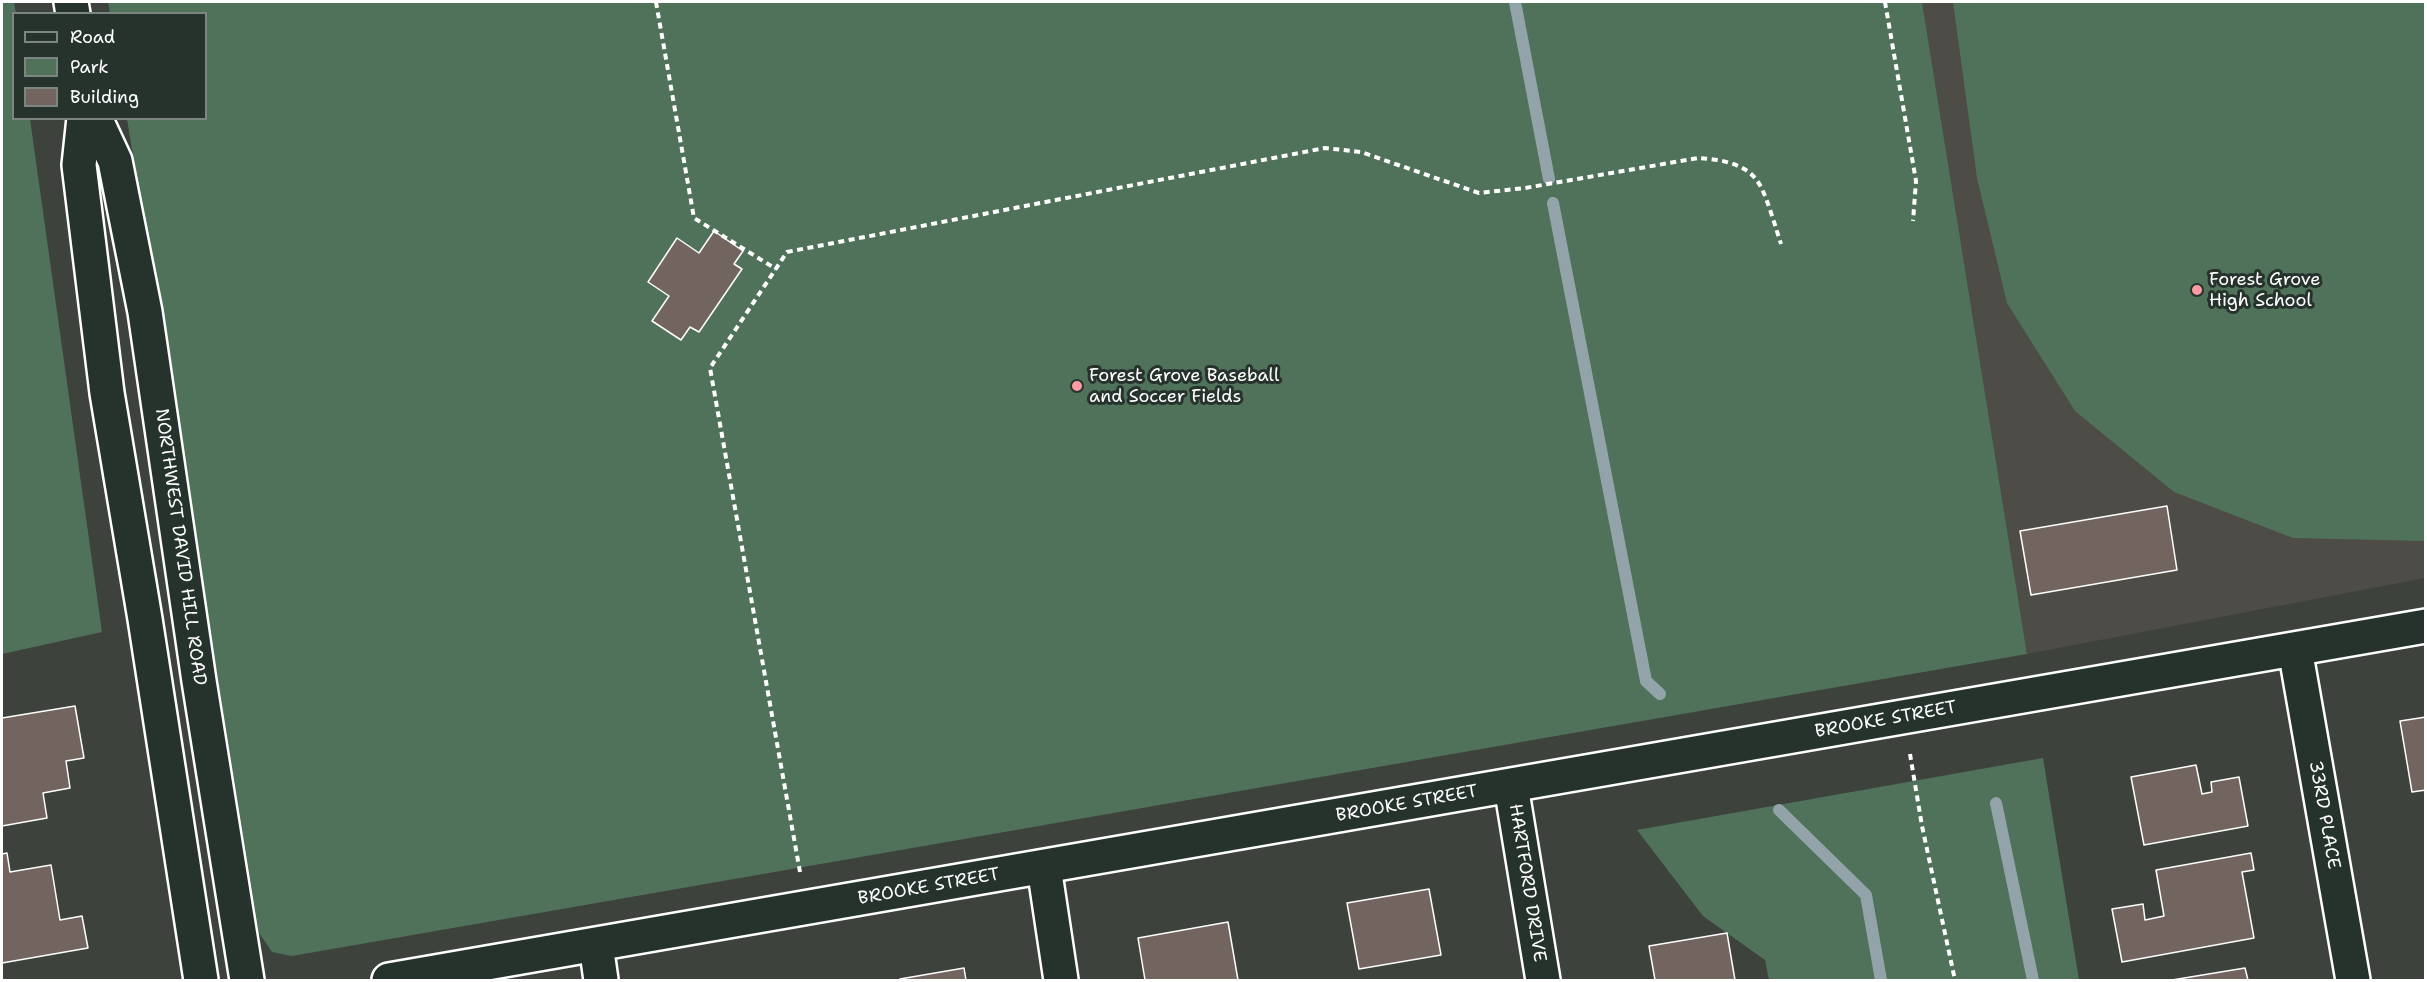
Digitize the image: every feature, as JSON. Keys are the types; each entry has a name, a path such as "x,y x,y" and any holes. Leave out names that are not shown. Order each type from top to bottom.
{"street":[{"path":"84,120 79,165 107,393 145,619 201,981"},
{"name":"NORTHWEST DAVID HILL ROAD","path":"97,120 116,161 146,312 247,981"},
{"name":"BROOKE STREET","path":"389,981 2426,626"},
{"name":"33RD PLACE","path":"2295,650 2353,981"},
{"name":"HARTFORD DRIVE","path":"1510,786 1543,981"},
{"path":"1044,867 1061,981"},
{"path":"596,945 601,981"}],"path":[{"path":"656,2 694,218 776,269"},
{"path":"1885,2 1916,181 1913,220"},
{"path":"807,908 710,368 787,252 1325,148 1361,152 1479,192 1525,188 1698,158 1720,159 1740,167 1758,181 1781,244"},
{"path":"1904,717 1922,826 1955,981"}],"shaded area":[{"name":"Forest Grove High School","path":"1922,2 2425,2 2425,578 2027,654"}],"green space":[{"path":"2,2 14,2 16,12 12,12 12,120 30,120 102,632 2,654"},
{"name":"Forest Grove Baseball and Soccer Fields","path":"108,2 1922,2 2027,654 292,956 272,952 259,933 127,120 207,120 207,12 110,12"},
{"name":"Forest Grove High School","path":"1953,2 2425,2 2425,541 2293,538 2174,492 2075,411 2007,303 1977,178"},
{"path":"2043,758 2079,980 1769,980 1765,960 1703,916 1637,830"}],"building":[{"path":"714,231 743,251 734,264 742,269 699,332 690,327 681,340 652,321 669,296 648,282 677,238 699,253"},
{"path":"2167,506 2177,570 2031,595 2020,531"},
{"path":"75,706 84,758 66,761 70,788 43,793 47,818 2,826 2,718"},
{"path":"2426,717 2426,790 2412,792 2400,721"},
{"path":"2196,765 2202,794 2212,792 2211,782 2239,777 2248,826 2144,845 2131,777"},
{"path":"7,853 10,872 51,865 60,920 82,916 88,948 2,963 2,854"},
{"path":"2251,853 2254,870 2242,872 2254,938 2122,962 2112,909 2143,904 2145,920 2164,916 2156,870"},
{"path":"1429,889 1441,955 1359,969 1347,903"},
{"path":"1228,922 1238,980 1145,980 1138,938"},
{"path":"1727,933 1735,980 1655,980 1649,946"},
{"path":"964,968 966,980 900,980 900,979"},
{"path":"2245,968 2248,980 2172,980"}],"waterway":[{"path":"1515,2 1549,179"},
{"path":"1553,203 1646,681 1660,694"},
{"path":"1996,803 2033,980"},
{"path":"1779,810 1866,895 1881,980"}],"place":[{"name":"Forest Grove High School","path":"2197,290"},
{"name":"Forest Grove Baseball and Soccer Fields","path":"1077,386"}]}
